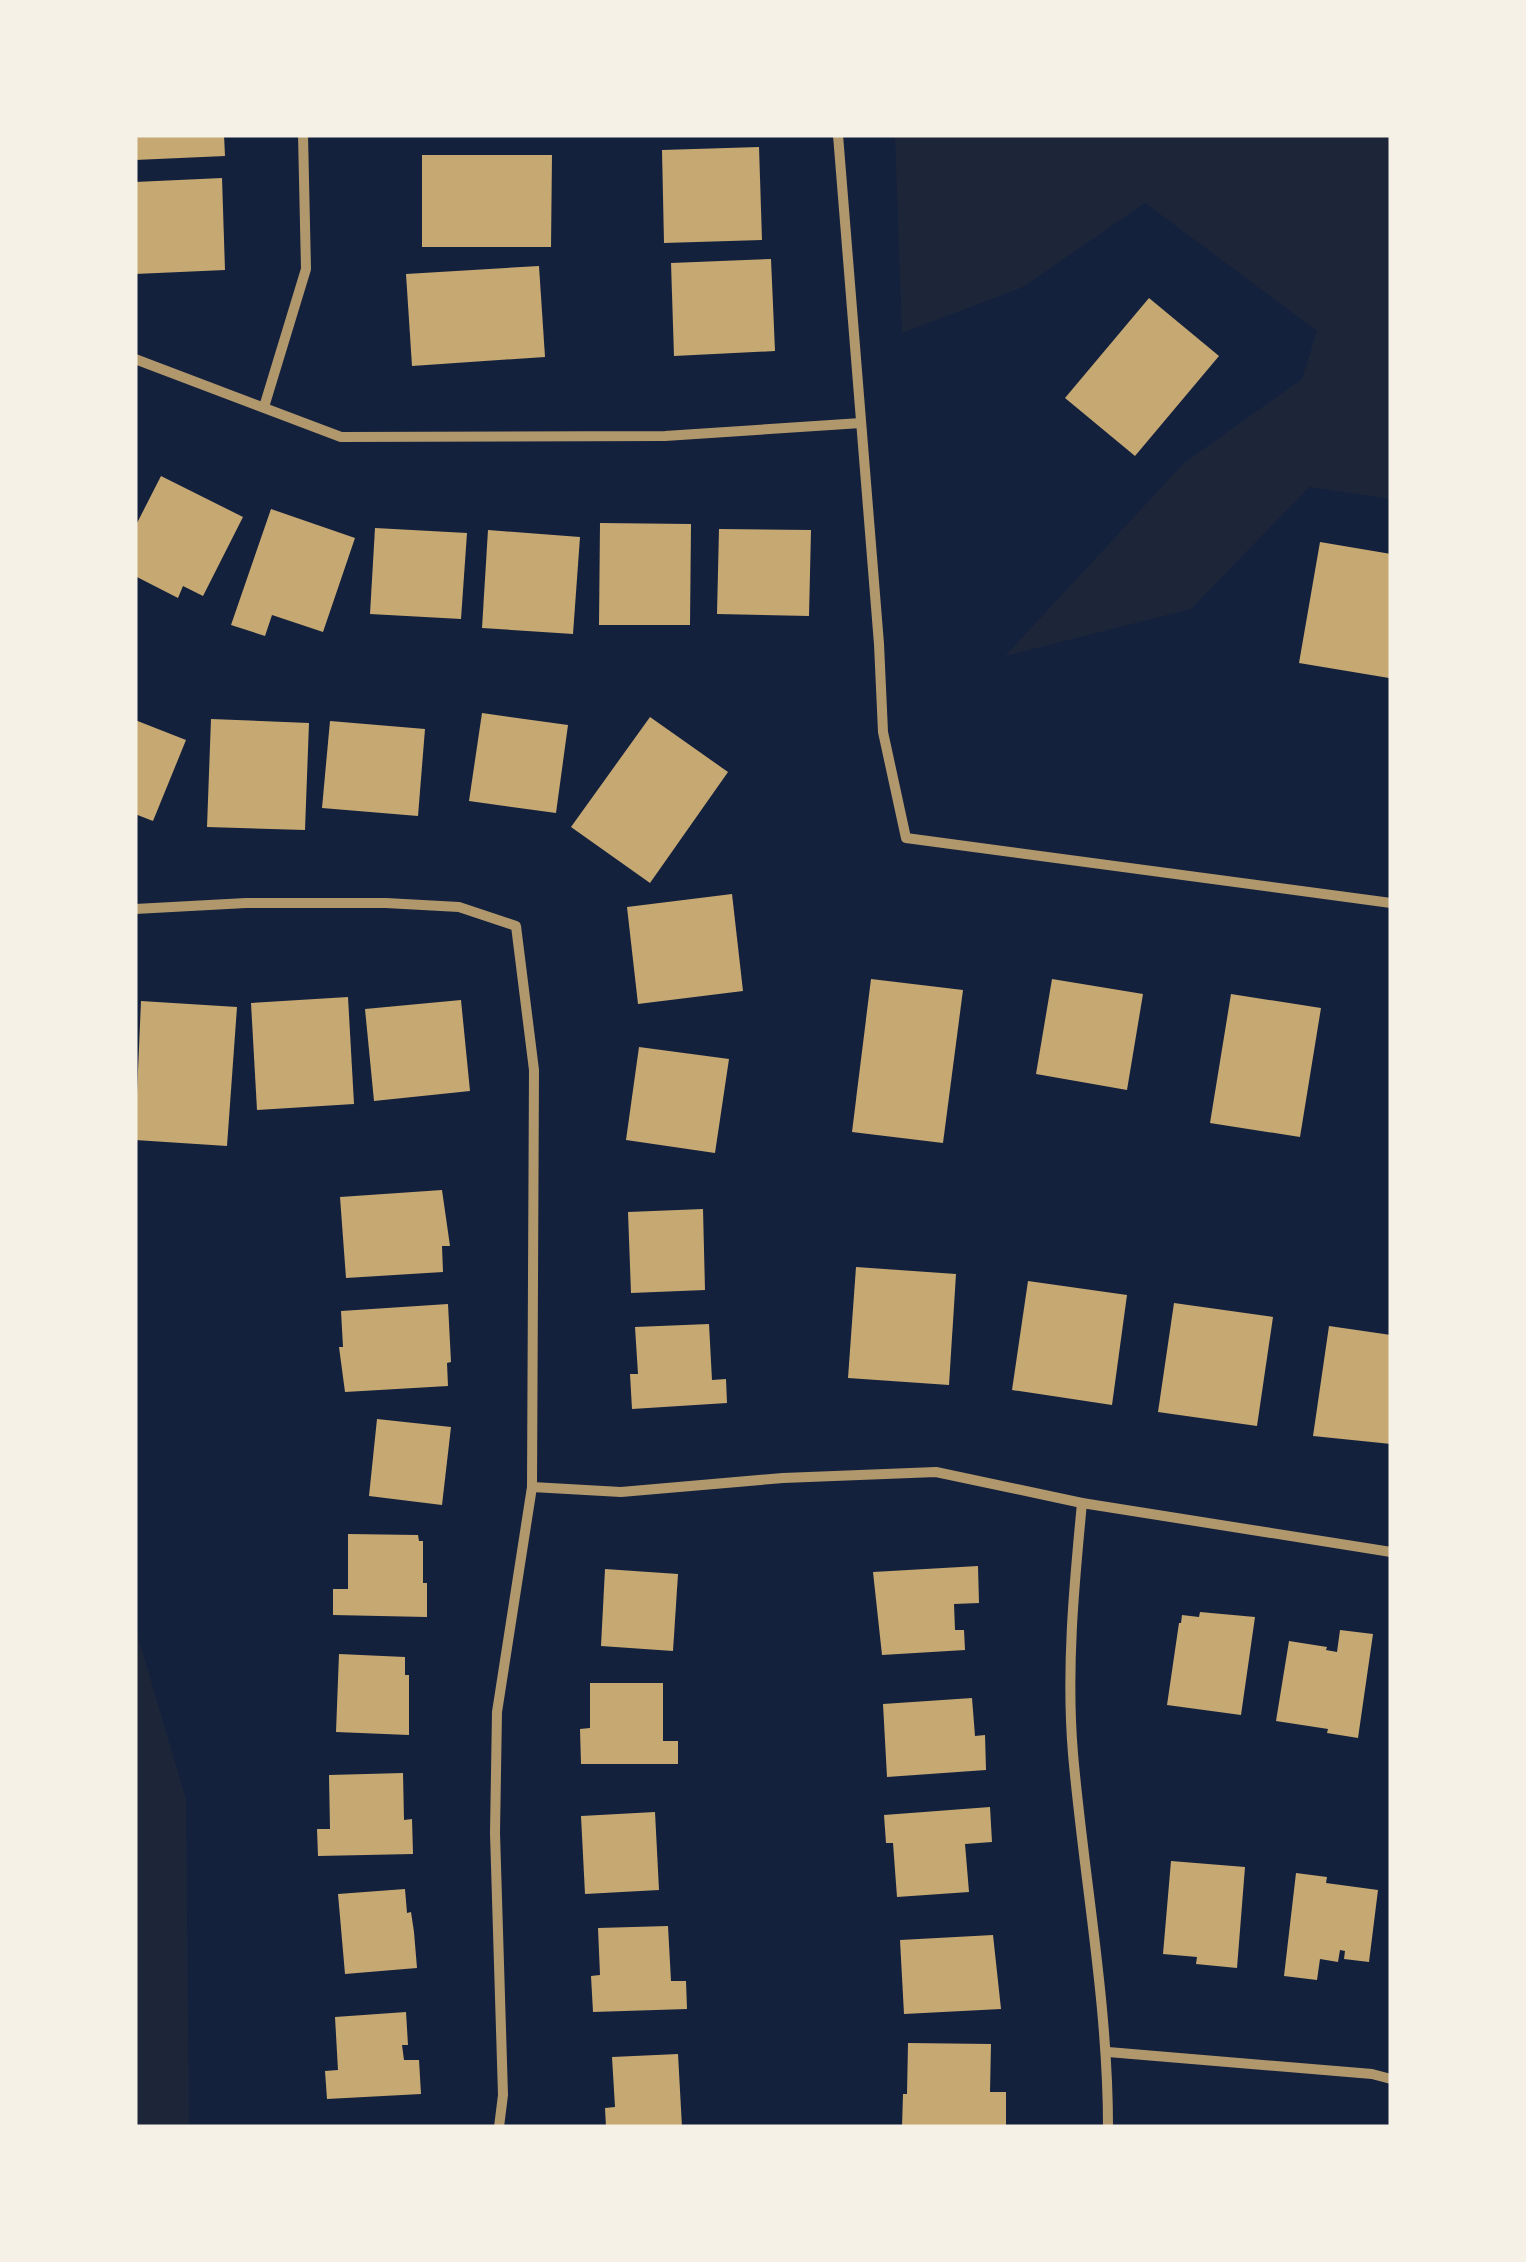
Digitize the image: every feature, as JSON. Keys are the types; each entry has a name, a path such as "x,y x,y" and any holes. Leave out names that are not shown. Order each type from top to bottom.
{"street":[{"path":"264,407 306,268 302,135"},
{"path":"838,135 883,732 906,838 1391,903"},
{"path":"135,359 340,437 665,436 861,423"},
{"path":"135,909 386,902 459,907 516,926 534,1070 532,1487 497,1712 495,1833 503,2094 499,2127"},
{"path":"532,1487 621,1492 784,1478 936,1472 1082,1503 1391,1552"},
{"path":"1082,1503 1071,1631 1073,1752 1108,2052 1108,2127"},
{"path":"1108,2052 1372,2074 1391,2079"}],"shaded area":[{"path":"895,135 1391,135 1391,499 1309,487 1191,609 1005,656 1184,463 1302,379 1317,331 1145,203 1023,287 902,333"},
{"path":"135,1627 186,1799 189,2127 135,2127"}],"building":[{"path":"135,135 224,135 225,156 135,160"},
{"path":"759,147 762,240 664,243 662,150"},
{"path":"422,155 552,155 551,247 422,247"},
{"path":"222,178 225,270 135,274 135,182"},
{"path":"771,259 775,351 674,356 671,263"},
{"path":"539,266 545,357 412,366 406,274"},
{"path":"1149,298 1219,356 1135,456 1065,398"},
{"path":"161,476 243,517 203,596 183,586 178,598 135,576 135,527"},
{"path":"271,509 355,538 323,632 272,615 265,636 231,625"},
{"path":"600,523 691,524 690,625 599,625"},
{"path":"375,528 467,533 461,619 370,614"},
{"path":"719,529 811,530 809,616 717,614"},
{"path":"488,530 580,537 573,634 482,628"},
{"path":"1320,542 1391,554 1389,678 1299,663"},
{"path":"482,713 568,725 556,813 469,801"},
{"path":"650,717 728,772 650,883 571,827"},
{"path":"211,719 309,723 305,830 207,827"},
{"path":"135,720 186,740 153,821 135,814"},
{"path":"330,721 425,729 418,816 322,808"},
{"path":"732,894 743,991 638,1004 627,907"},
{"path":"871,979 963,990 943,1143 852,1132"},
{"path":"1052,979 1143,994 1127,1090 1036,1074"},
{"path":"1231,994 1321,1008 1300,1137 1210,1123"},
{"path":"348,997 354,1104 257,1110 251,1003"},
{"path":"461,1000 470,1091 374,1101 365,1009"},
{"path":"141,1001 237,1007 227,1146 135,1140"},
{"path":"639,1047 729,1059 715,1153 626,1140"},
{"path":"442,1190 450,1246 442,1246 443,1272 346,1278 340,1197"},
{"path":"703,1209 705,1290 631,1293 628,1212"},
{"path":"856,1267 956,1274 949,1385 848,1378"},
{"path":"1028,1281 1127,1295 1112,1405 1012,1390"},
{"path":"1174,1303 1273,1317 1257,1426 1158,1412"},
{"path":"448,1304 448,1386 345,1392 339,1347 343,1347 341,1311"},
{"path":"709,1324 712,1380 726,1379 727,1403 632,1409 630,1374 638,1374 635,1327"},
{"path":"1329,1326 1391,1335 1391,1444 1313,1436"},
{"path":"377,1419 451,1427 442,1505 369,1496"},
{"path":"348,1534 418,1535 419,1541 423,1541 427,1617 333,1615 333,1589 348,1589"},
{"path":"978,1566 979,1603 954,1604 955,1630 964,1630 965,1650 882,1655 873,1572"},
{"path":"605,1569 678,1574 673,1651 601,1646"},
{"path":"1200,1612 1255,1617 1241,1715 1167,1705 1179,1623 1182,1615 1199,1617"},
{"path":"1340,1630 1373,1634 1358,1738 1276,1721 1289,1641 1337,1652"},
{"path":"339,1654 405,1657 405,1675 409,1675 409,1735 336,1732"},
{"path":"590,1683 663,1683 663,1741 678,1741 678,1764 581,1764 580,1729 590,1728"},
{"path":"972,1698 975,1736 985,1735 986,1770 887,1777 883,1704"},
{"path":"403,1773 404,1820 412,1819 413,1854 318,1856 317,1829 330,1829 329,1775"},
{"path":"990,1807 992,1842 965,1844 969,1892 897,1897 893,1843 886,1843 884,1815"},
{"path":"655,1812 659,1890 585,1894 581,1816"},
{"path":"1171,1861 1245,1867 1237,1968 1196,1964 1197,1957 1163,1954"},
{"path":"1296,1873 1327,1877 1326,1883 1378,1890 1369,1962 1344,1959 1345,1951 1340,1950 1338,1962 1320,1959 1317,1980 1284,1976"},
{"path":"405,1889 417,1968 345,1974 338,1894"},
{"path":"668,1926 671,1981 686,1981 687,2009 593,2012 591,1976 600,1975 598,1928"},
{"path":"993,1935 1001,2009 904,2014 900,1940"},
{"path":"406,2012 408,2045 402,2045 404,2060 419,2060 421,2094 327,2099 325,2071 338,2070 335,2017"},
{"path":"908,2043 991,2044 990,2092 1006,2092 1006,2127 902,2127"},
{"path":"678,2054 682,2127 606,2127 605,2108 615,2107 612,2057"}]}
